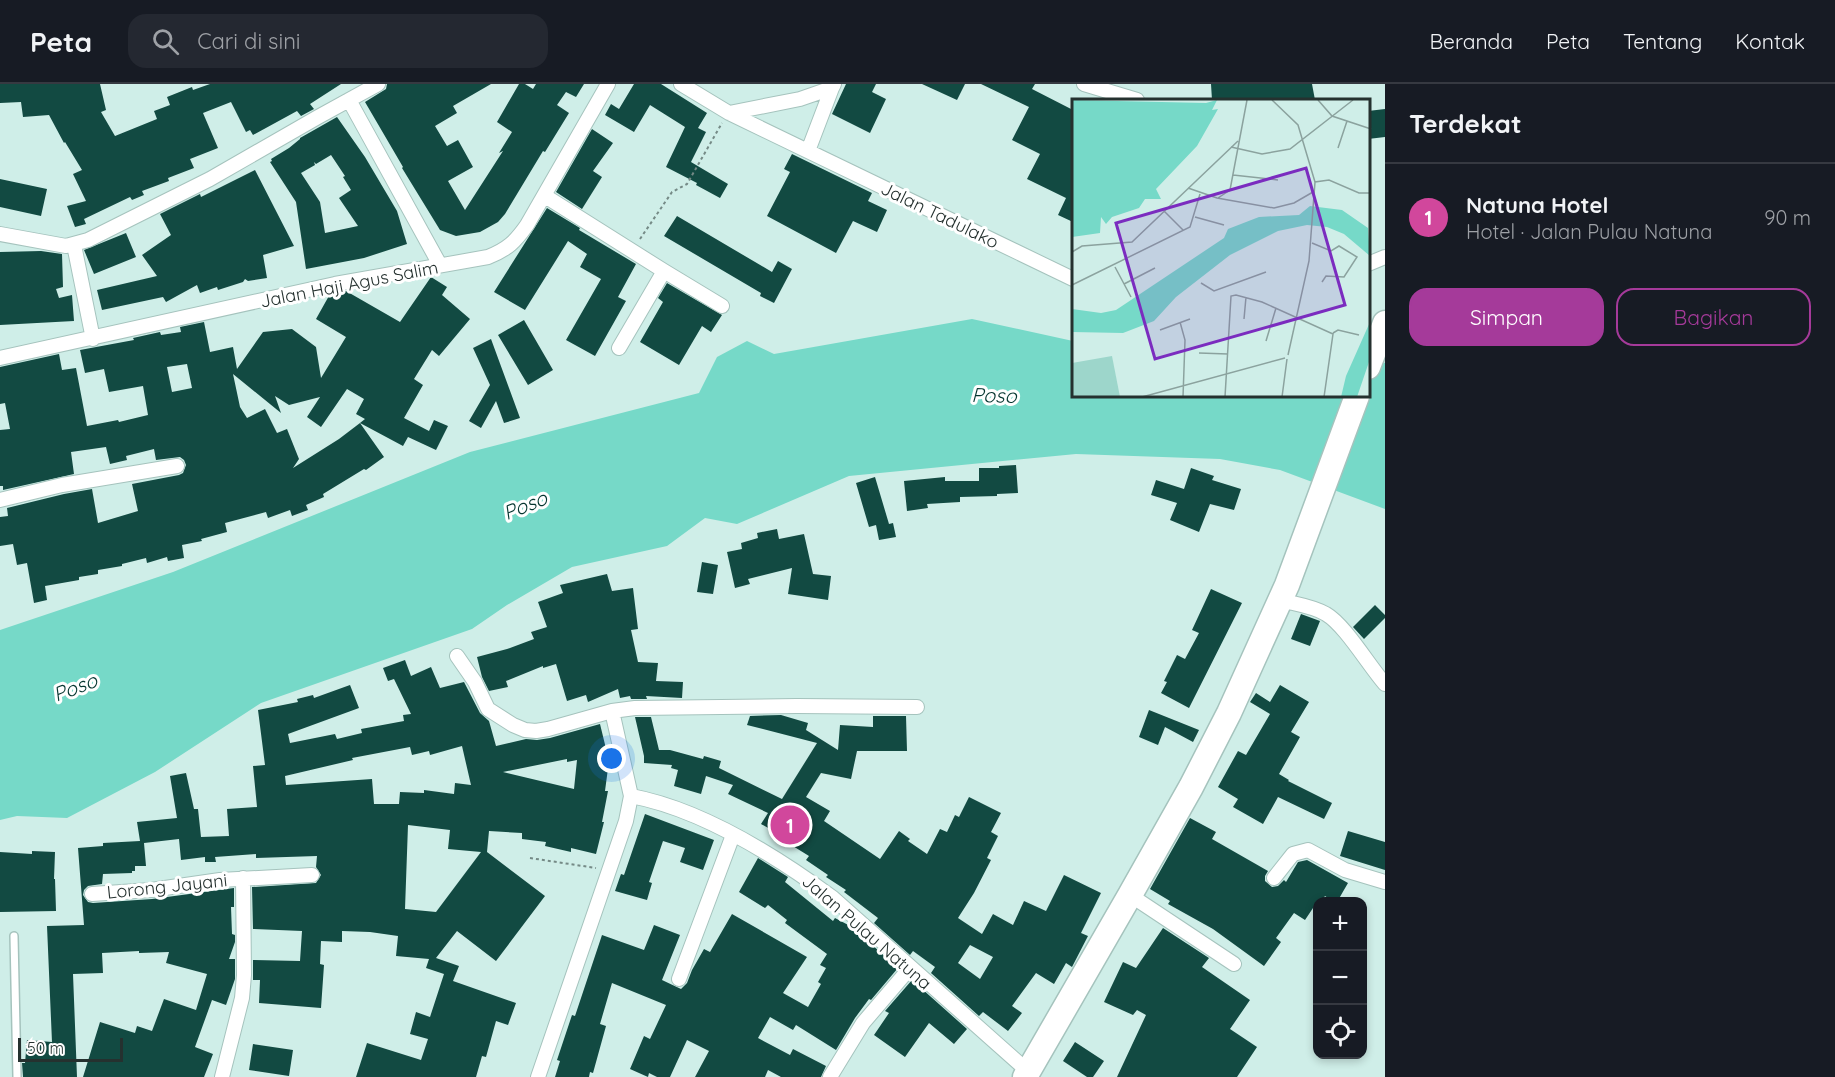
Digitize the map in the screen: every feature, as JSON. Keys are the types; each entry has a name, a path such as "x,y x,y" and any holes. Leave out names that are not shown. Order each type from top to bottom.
{"highway":[{"path":"1370,362 1385,322"},
{"path":"1029,1075 1191,787 1224,723 1284,592 1357,398"}],"street":[{"path":"0,234 53,245 74,245 101,234 210,179 378,84"},
{"name":"Jalan Haji Agus Salim","path":"0,358 335,284 488,256 504,250 515,242 527,225 608,84"},
{"path":"681,84 729,113 800,99 833,86"},
{"path":"1084,84 1134,99"},
{"path":"808,151 833,86"},
{"path":"349,100 440,265"},
{"name":"Jalan Tadulako","path":"729,113 1072,279"},
{"path":"545,196 722,306"},
{"path":"74,245 93,339"},
{"path":"1370,263 1385,257"},
{"path":"619,348 664,271"},
{"path":"0,500 62,485 177,466"},
{"path":"1284,592 1328,615 1385,684"},
{"path":"457,656 475,682 488,709 525,730 548,729 612,711 644,707 797,705 917,707"},
{"path":"538,1077 626,821 631,796 612,711"},
{"name":"Jalan Pulau Natuna","path":"631,796 665,803 766,852 808,879 833,898 1029,1075"},
{"path":"679,979 733,835"},
{"path":"1274,878 1293,854 1308,850 1345,870 1385,882"},
{"name":"Lorong Jayani","path":"92,894 151,890 197,882 243,878 312,875"},
{"name":"Lorong Jayani","path":"222,1077 242,998 244,975 243,878"},
{"path":"1130,895 1234,964"},
{"path":"830,1077 863,1023 910,968"}],"lane":[{"path":"14,936 17,1077"}],"path":[{"path":"632,250 672,192 687,184 715,133 729,113"},
{"path":"530,858 609,870"}],"water":[{"name":"Poso","path":"972,319 1072,341 1072,398 1370,398 1370,357 1385,363 1385,509 1280,470 1220,459 1076,454 849,476 737,524 705,518 667,546 572,567 507,605 472,629 261,703 155,772 67,818 17,816 0,820 0,630 173,572 470,452 699,393 717,357 747,341 774,354"}],"building":[{"path":"0,84 100,84 106,110 101,112 115,136 157,119 154,111 170,105 167,97 192,87 193,90 210,84 341,84 310,104 314,109 301,116 297,111 253,135 250,130 246,132 231,102 203,113 218,148 190,159 194,168 142,191 144,195 132,200 130,197 84,219 86,224 75,227 67,206 86,201 73,174 82,170 49,115 23,117 21,102 0,103"},
{"path":"387,84 491,84 453,106 457,113 435,126 447,146 458,140 473,167 448,181 465,210 503,151 499,153 512,132 497,122 519,84 525,84 533,89 536,84 584,84 576,97 566,92 557,105 569,113 505,214 498,222 480,232 456,236 440,230 365,102 386,89"},
{"path":"634,84 661,84 707,113 698,128 706,132 691,162 728,184 720,198 666,167 685,127 650,105 634,132 605,115 611,104 619,109"},
{"path":"846,84 876,84 872,92 886,99 870,133 832,114"},
{"path":"922,84 965,84 957,100"},
{"path":"981,84 1035,84 1032,89 1072,109 1072,222 1058,215 1066,198 1027,179 1040,154 1012,140 1029,107"},
{"path":"1211,84 1312,84 1315,99 1212,99"},
{"path":"1385,109 1385,137 1370,139 1370,111"},
{"path":"337,117 365,157 397,211 407,244 364,258 306,269 296,202 270,162 300,138","holes":["331,155 345,176 343,177 351,190 339,198 358,226 325,233 320,202 301,173 315,165 314,162 316,164"]},
{"path":"592,129 613,143 593,171 602,177 582,209 556,192"},
{"path":"792,154 872,193 868,201 887,210 877,232 853,221 836,253 767,216 790,172 784,169"},
{"path":"255,170 294,246 263,255 267,278 248,281 245,279 243,282 218,290 217,287 200,293 197,285 166,302 163,297 102,310 97,290 157,276 142,255 171,235 160,214 200,194 201,197"},
{"path":"0,179 47,189 41,216 0,207"},
{"path":"547,208 636,264 618,297 626,301 595,356 566,340 601,279 580,267 587,254 568,241 525,310 494,292"},
{"path":"677,216 772,272 778,261 792,269 774,303 664,236"},
{"path":"126,233 136,257 94,274 84,250"},
{"path":"41,251 62,254 63,287 56,289 59,298 72,295 74,321 0,325 0,252"},
{"path":"431,277 447,287 442,295 470,319 439,356 432,350 414,379 423,385 404,418 429,431 434,420 448,426 436,450 408,437 403,446 360,423 384,457 323,494 324,497 306,505 308,510 292,516 290,510 268,518 266,512 225,523 227,532 182,545 184,558 168,561 167,557 147,563 146,558 122,564 122,566 98,570 98,574 79,577 79,580 45,586 47,600 34,603 27,563 17,565 13,544 0,546 0,517 8,516 7,508 92,489 98,523 138,511 132,484 179,475 183,473 186,465 180,457 156,460 154,449 126,456 127,460 110,464 106,447 71,452 74,474 3,490 3,486 0,486 0,430 10,429 5,403 0,404 0,367 59,354 62,370 76,368 87,426 118,420 119,422 148,415 143,386 109,392 104,369 85,373 80,350 134,340 133,338 160,332 161,335 181,332 180,327 204,322 210,352 233,347 237,369 263,332 292,329 316,347 321,378 346,337 316,319 330,294 346,291 400,322","holes":["187,364 192,388 172,392 167,367","233,374 281,413 275,396 289,405 320,397 307,417 321,427 347,389 364,399 356,414 365,419 339,439 293,468 299,459 287,429 277,433 265,409 247,418 240,407"]},
{"path":"667,283 722,315 711,332 702,326 679,365 640,342 663,302 658,298"},
{"path":"524,320 553,370 528,385 498,335"},
{"path":"491,339 520,418 504,423 496,401 481,428 469,421 490,385 473,348"},
{"path":"1016,465 1018,493 960,497 960,502 927,504 928,508 907,511 904,481 945,477 945,481 979,481 979,468"},
{"path":"1191,468 1214,476 1212,480 1241,489 1234,510 1210,504 1199,532 1170,520 1177,503 1151,495 1156,480 1184,489"},
{"path":"875,477 889,524 893,523 896,537 879,540 876,525 869,527 856,483"},
{"path":"777,529 779,539 804,534 813,574 831,576 828,600 788,594 792,568 748,579 750,584 735,588 727,552 742,549 741,543 758,538 757,533"},
{"path":"702,562 718,565 713,594 697,592"},
{"path":"607,574 612,591 633,588 638,629 631,630 638,662 658,663 656,681 683,682 682,698 646,696 647,699 631,699 630,696 620,698 618,689 588,702 586,695 567,701 556,664 543,668 543,666 506,681 508,687 489,691 482,677 477,657 534,639 531,632 547,627 538,602 563,593 560,585"},
{"path":"1211,589 1242,603 1189,708 1161,693 1167,682 1164,681 1177,655 1185,659 1199,633 1192,630"},
{"path":"1375,605 1385,615 1385,618 1364,639 1353,627"},
{"path":"1301,614 1320,621 1310,646 1291,639"},
{"path":"405,660 411,676 431,667 440,688 464,682 480,713 489,721 496,746 526,739 550,738 600,724 609,761 605,791 608,791 602,822 604,822 596,854 571,848 571,852 545,846 546,842 522,839 522,833 489,831 487,852 545,896 496,961 457,931 436,958 459,966 453,981 516,1003 508,1025 496,1021 486,1057 482,1056 476,1077 356,1077 367,1043 421,1060 428,1039 410,1034 416,1012 430,1017 444,974 426,968 429,959 396,956 398,936 342,931 342,942 321,941 320,964 324,965 321,1008 259,1003 260,980 253,980 253,960 300,961 302,931 253,929 252,887 316,883 321,875 316,867 317,856 256,858 256,854 215,857 216,862 205,862 205,857 181,860 179,839 144,843 146,866 135,866 135,871 132,873 103,874 102,884 88,886 83,895 88,902 93,903 152,899 234,888 234,907 231,907 232,934 235,935 235,942 229,959 235,959 235,979 226,1005 212,1000 195,1047 213,1054 204,1077 83,1077 100,1022 135,1033 137,1026 152,1031 164,999 196,1010 207,974 166,963 169,952 139,953 139,951 102,953 103,973 73,974 77,1077 23,1077 22,1063 25,1063 27,1040 52,1042 47,926 84,925 78,848 103,846 103,843 140,841 137,822 177,818 170,776 186,773 194,809 198,809 201,837 229,836 227,809 257,807 253,766 265,765 258,710 298,702 297,699 313,695 314,698 350,685 359,708 288,734 290,743 335,734 337,739 362,733 361,729 404,721 403,715 411,714 394,679 388,681 383,668","holes":["462,746 471,785 455,783 454,794 424,790 424,793 400,792 399,804 374,804 372,779 286,785 285,776 353,760 352,758 410,747 412,755 429,751 430,755","567,759 567,762 577,760 574,789 503,772","408,825 450,830 448,849 481,852 436,912 405,909"]},
{"path":"1280,685 1309,702 1291,732 1300,737 1279,774 1288,781 1332,803 1324,819 1278,797 1263,824 1233,807 1238,799 1218,787 1238,751 1246,755 1270,714 1250,702 1256,693 1270,702"},
{"path":"1149,710 1199,730 1193,742 1165,727 1158,745 1139,737"},
{"path":"781,715 808,723 806,730 838,750 840,725 873,727 873,716 906,716 907,751 857,751 851,779 821,773 806,797 830,811 824,821 880,859 899,831 910,839 908,841 927,854 940,829 947,832 955,815 959,817 969,797 1001,813 991,832 998,836 987,858 991,860 958,918 982,934 993,914 1013,925 1024,901 1046,911 1064,875 1101,893 1081,933 1088,936 1072,967 1066,963 1054,984 1036,973 1012,1006 1022,1013 1008,1031 983,1012 979,1016 931,973 935,967 913,951 910,955 874,923 878,918 844,892 846,890 826,877 828,875 806,860 809,856 788,843 790,840 761,824 768,813 728,794 733,785 706,776 701,794 674,786 678,770 671,768 672,765 644,763 635,717 651,717 659,750 670,750 703,759 704,756 721,761 719,768 782,799 817,743 747,725 750,716","holes":["970,945 993,957 980,979 958,963"]},
{"path":"645,814 714,840 703,870 680,862 685,848 663,841 649,882 652,883 647,900 615,891 621,874 624,875"},
{"path":"1190,818 1216,832 1212,839 1268,871 1265,881 1272,887 1278,886 1284,880 1286,882 1298,862 1307,860 1348,883 1340,897 1313,897 1313,908 1305,920 1294,913 1276,938 1281,942 1264,966 1213,929 1168,904 1170,901 1150,889"},
{"path":"1348,831 1385,842 1385,870 1340,856"},
{"path":"32,851 55,852 56,911 0,912 0,852 32,854"},
{"path":"758,858 788,877 785,882 833,921 835,918 852,927 898,968 871,1000 869,999 836,1050 796,1025 793,1030 770,1017 758,1038 790,1055 793,1049 826,1066 821,1077 781,1077 768,1070 765,1077 695,1077 709,1051 687,1040 670,1077 657,1077 649,1073 648,1077 630,1069 644,1036 650,1039 666,1005 612,983 600,1024 606,1026 593,1073 590,1072 589,1077 555,1077 560,1061 557,1060 572,1015 575,1016 602,935 644,950 654,925 680,935 662,980 681,989 687,983 704,949 710,952 732,914 807,957 783,993 808,1007 821,984 818,982 826,968 820,965 827,954 785,923 787,920 768,905 765,908 739,892"},
{"path":"1163,928 1209,958 1202,967 1250,1000 1230,1029 1257,1047 1237,1077 1117,1077 1146,1015 1137,1010 1133,1015 1104,1002 1123,962 1136,968"},
{"path":"912,980 967,1029 954,1044 929,1023 905,1057 874,1035 889,1013 885,1011"},
{"path":"1075,1042 1104,1061 1093,1077 1087,1077 1063,1061"},
{"path":"253,1044 293,1050 289,1076 249,1070"}],"place":[{"name":"Natuna Hotel","path":"790,825"}]}
